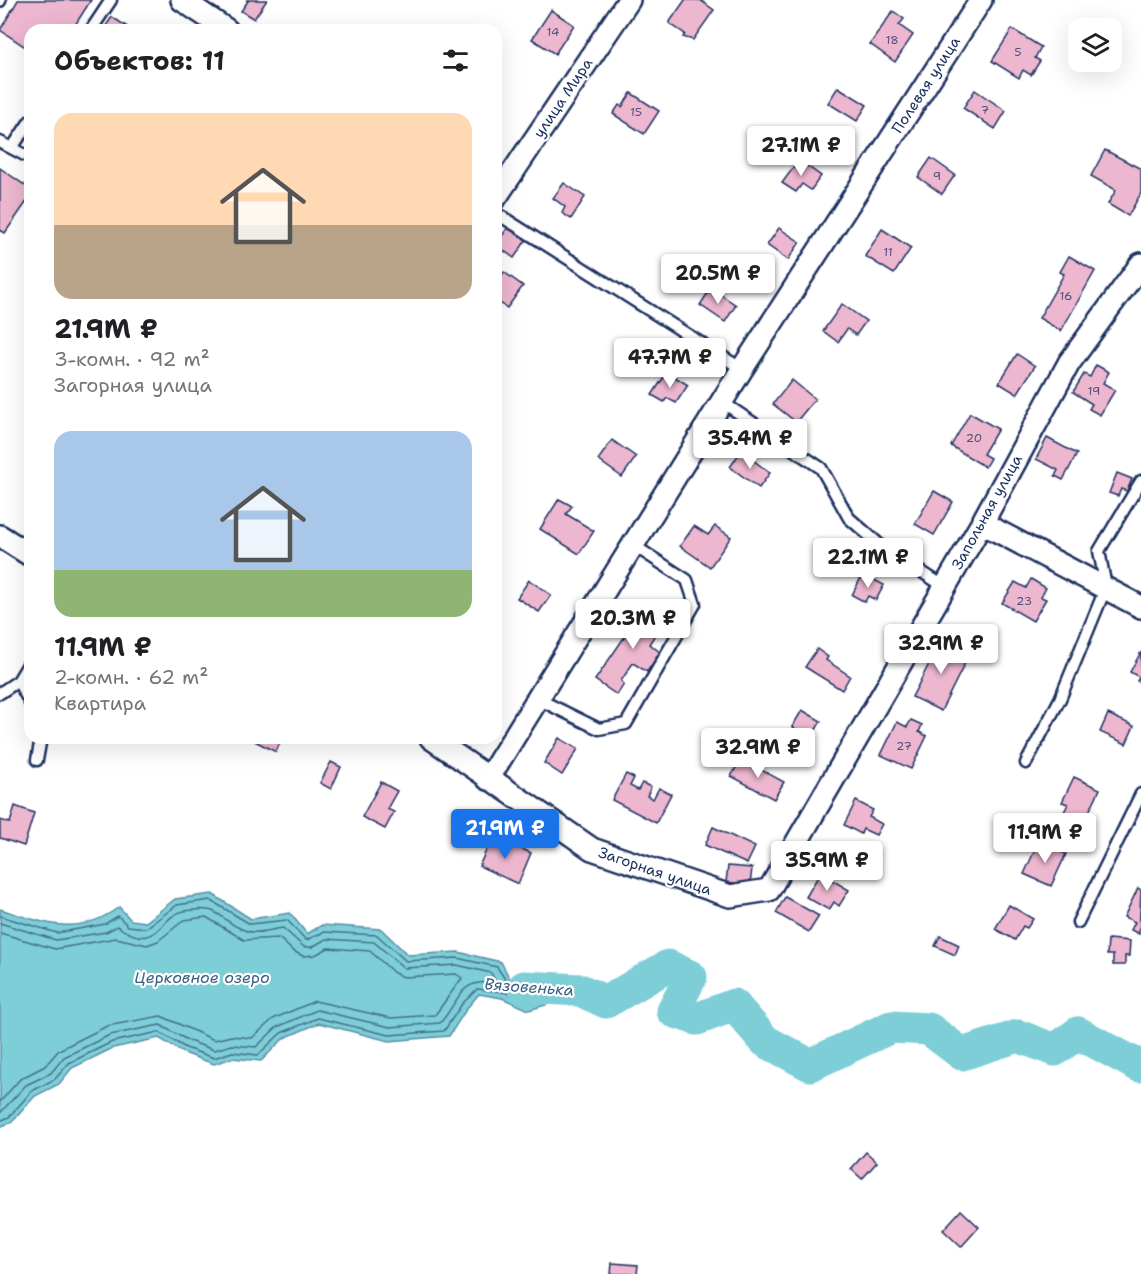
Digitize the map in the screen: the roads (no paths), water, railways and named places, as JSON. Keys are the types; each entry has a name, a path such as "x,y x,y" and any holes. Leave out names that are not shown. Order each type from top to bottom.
{"street":[{"path":"183,0 218,24"},
{"name":"улица Мира","path":"502,188 629,0"},
{"name":"Полевая улица","path":"488,779 742,369 981,0"},
{"name":"Запольная улица","path":"769,890 982,523 1069,363 1141,264"},
{"path":"982,523 1141,607"},
{"path":"0,536 24,551"},
{"name":"Загорная улица","path":"439,744 592,849 729,896 769,890"}],"lane":[{"path":"95,24 111,0"},
{"path":"12,148 24,130"},
{"path":"0,142 24,155"},
{"path":"502,217 742,369"},
{"path":"722,402 821,468 849,518 880,544 945,587"},
{"path":"1026,763 1060,699 1106,587 1099,551 1141,482"},
{"path":"538,699 599,729 626,724 695,604 687,580 633,545"},
{"path":"0,693 18,681 24,671"},
{"path":"18,681 24,692"},
{"path":"37,760 40,744"},
{"path":"1078,922 1141,794"}],"water":[{"name":"Церковное озеро","path":"212,894 251,919 290,913 307,934 322,925 381,929 408,955 458,952 501,962 510,979 570,982 569,998 529,1010 502,998 479,994 449,1036 389,1041 319,1023 284,1038 261,1061 232,1058 214,1064 184,1053 159,1038 113,1048 72,1068 59,1084 35,1096 12,1122 0,1127 0,909 46,923 75,925 104,917 119,907 131,920 146,922 175,899"}],"waterway":[{"name":"Вязовенька","path":"524,987 580,990 606,1002 668,966 691,977 673,1011 697,1019 734,1005 765,1041 810,1065 891,1027 929,1029 962,1054 1018,1036 1055,1050 1078,1033 1139,1066 1141,1064"}]}
